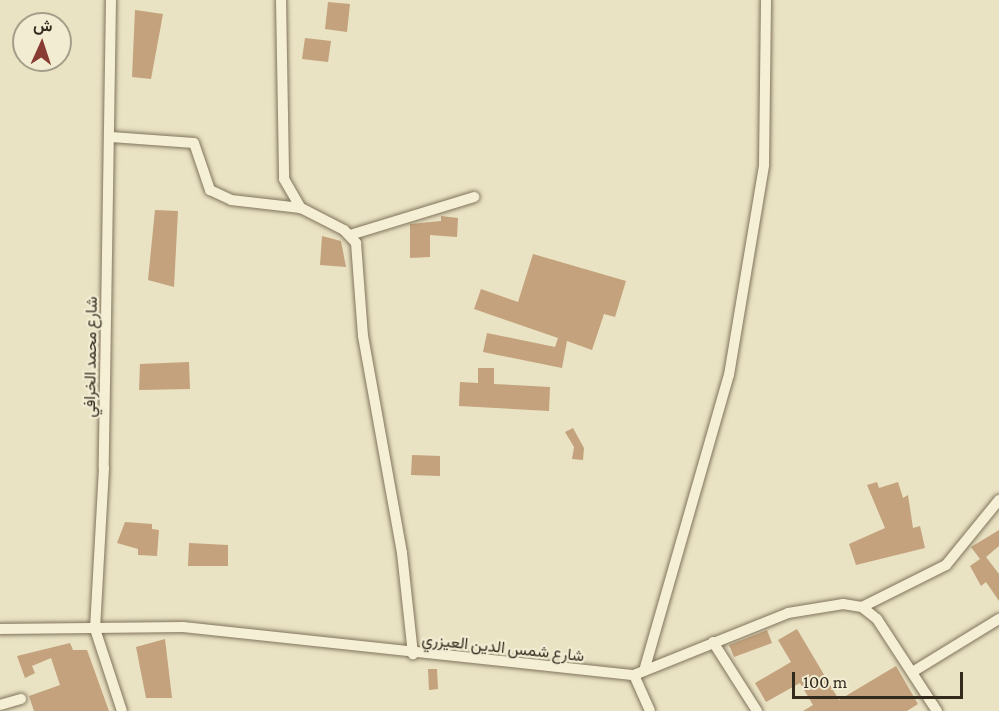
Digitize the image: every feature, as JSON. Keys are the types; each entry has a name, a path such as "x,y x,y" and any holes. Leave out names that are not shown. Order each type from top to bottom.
{"street":[{"name":"شارع محمد الخرافي","path":"111,0 111,137 95,629 122,711"},
{"path":"281,0 284,179 301,208"},
{"path":"651,711 639,673 729,375 764,165 766,0"},
{"path":"111,137 194,143 210,190 231,200 301,208 350,235 358,254 363,336 402,553 413,654"},
{"path":"350,235 474,197"},
{"path":"937,711 914,671 862,607 946,565 999,500"},
{"name":"شارع شمس الدين العيزري","path":"0,629 237,631 413,654 639,673 788,613 834,603 862,607"},
{"path":"914,671 999,619"},
{"path":"713,642 757,711"},
{"path":"0,705 21,699"}],"building":[{"path":"328,2 350,4 347,32 325,29"},
{"path":"135,10 163,14 151,79 132,77"},
{"path":"305,38 331,41 328,62 302,59"},
{"path":"155,210 178,211 174,287 148,280"},
{"path":"441,216 458,218 457,237 430,235 430,257 410,258 410,224 441,221"},
{"path":"322,236 341,241 346,267 320,265"},
{"path":"533,254 626,281 615,317 604,314 592,350 567,341 562,368 483,352 487,333 555,347 558,338 474,309 481,289 518,302"},
{"path":"189,362 190,389 139,390 140,364"},
{"path":"478,368 494,368 494,384 550,387 549,411 459,406 460,382 478,383"},
{"path":"573,428 584,448 583,460 572,459 574,447 565,432"},
{"path":"412,455 440,456 440,476 411,475"},
{"path":"877,482 879,488 898,482 903,498 908,495 913,528 920,526 925,548 856,565 849,544 885,528 867,485"},
{"path":"125,522 152,524 152,529 159,530 157,556 138,555 138,549 117,543"},
{"path":"999,530 999,546 986,557 999,574 999,601 986,582 981,586 970,566 980,559 971,547"},
{"path":"189,543 228,545 228,566 188,566"},
{"path":"797,629 839,700 896,666 918,704 907,711 803,711 813,705 800,683 766,702 755,683 791,662 778,640"},
{"path":"767,630 772,643 734,657 729,645"},
{"path":"165,639 172,698 146,698 136,647"},
{"path":"70,643 73,650 87,650 109,711 34,711 29,696 60,685 51,658 32,666 35,673 25,678 17,656"},
{"path":"428,669 437,669 438,689 429,690"}]}
